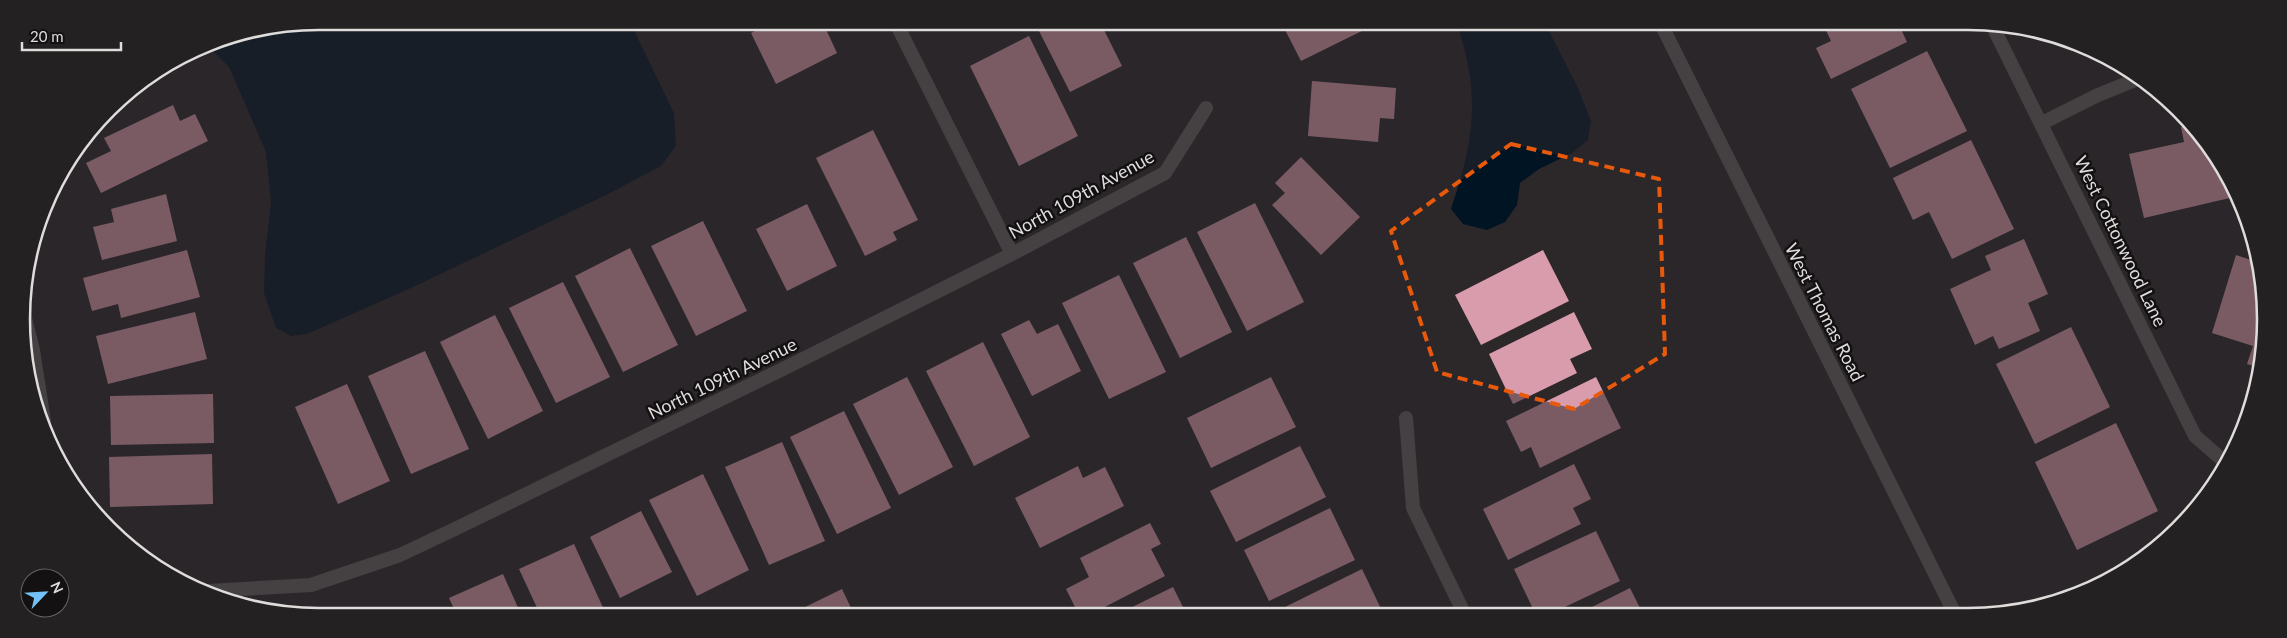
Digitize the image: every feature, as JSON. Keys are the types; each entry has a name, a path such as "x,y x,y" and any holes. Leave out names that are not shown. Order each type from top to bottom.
{"street":[{"path":"900,30 1012,254"},
{"name":"West Thomas Road","path":"1664,30 1953,608"},
{"name":"West Cottonwood Lane","path":"1995,31 2195,436 2221,458"},
{"path":"2042,123 2098,95 2132,81"},
{"name":"North 109th Avenue","path":"219,590 311,585 400,555 789,366 1012,254 1165,172 1206,108"},
{"path":"31,343 39,391"},
{"path":"1406,418 1413,508 1462,608"}],"highlighted area":[{"path":"1511,144 1659,179 1665,354 1574,409 1437,372 1391,231"}],"water":[{"path":"319,30 634,30 674,113 676,146 661,166 606,195 411,288 307,334 291,336 276,328 264,293 265,255 271,202 266,152 229,67 212,50 244,40 281,32"},
{"path":"1459,30 1549,30 1578,88 1591,121 1588,140 1572,153 1539,169 1520,183 1517,205 1505,222 1487,230 1463,224 1451,209 1465,161 1472,117 1472,95 1465,50"}],"building":[{"path":"757,30 826,30 837,53 776,84 751,33"},
{"path":"1039,30 1104,30 1122,66 1070,92"},
{"path":"1285,30 1364,30 1301,61"},
{"path":"1826,30 1901,30 1907,42 1831,79 1816,48 1831,41"},
{"path":"1029,36 1078,136 1019,166 970,66"},
{"path":"1927,51 1967,131 1890,168 1851,89"},
{"path":"1312,81 1396,88 1394,119 1380,118 1378,142 1308,136"},
{"path":"173,105 180,121 195,114 208,141 101,193 86,163 111,151 104,138"},
{"path":"2181,127 2185,128 2208,158 2230,198 2144,218 2129,154 2184,142"},
{"path":"873,130 918,220 893,232 897,240 865,256 816,158"},
{"path":"1971,140 2014,229 1952,259 1929,212 1913,220 1893,178"},
{"path":"1301,157 1360,217 1321,255 1272,205 1285,193 1275,183"},
{"path":"166,194 177,241 102,260 93,227 114,222 111,209"},
{"path":"1255,203 1304,302 1247,331 1197,232"},
{"path":"807,204 837,266 787,291 756,229"},
{"path":"703,221 747,311 696,336 651,246"},
{"path":"1186,237 1232,332 1180,358 1133,263"},
{"path":"2024,239 2048,294 2028,303 2040,331 1999,349 1993,336 1975,345 1950,289 1991,270 1985,256"},
{"path":"630,248 678,345 623,372 575,276"},
{"path":"187,250 200,297 121,318 118,304 92,311 83,278"},
{"path":"1543,250 1569,301 1481,345 1455,295"},
{"path":"2236,255 2250,260 2255,281 2257,319 2253,366 2247,364 2253,346 2212,333"},
{"path":"1119,275 1166,372 1109,399 1062,303"},
{"path":"563,282 610,377 556,403 509,308"},
{"path":"195,312 207,359 108,384 96,336"},
{"path":"1574,312 1592,349 1570,359 1577,373 1513,404 1489,354"},
{"path":"495,315 543,411 488,439 440,342"},
{"path":"1029,320 1037,334 1058,324 1081,371 1032,396 1001,334"},
{"path":"2071,327 2110,407 2035,444 1996,364"},
{"path":"983,342 1030,437 974,466 926,371"},
{"path":"425,351 469,449 411,474 368,376"},
{"path":"907,377 953,467 899,495 853,404"},
{"path":"1271,377 1296,427 1211,468 1187,418"},
{"path":"1596,377 1621,428 1540,468 1531,447 1521,452 1506,421"},
{"path":"347,384 390,481 338,504 295,407"},
{"path":"213,394 214,443 111,445 110,396"},
{"path":"844,411 891,508 837,534 790,437"},
{"path":"2116,423 2158,511 2077,550 2035,462"},
{"path":"782,442 825,541 769,565 725,467"},
{"path":"1300,446 1326,497 1236,542 1210,491"},
{"path":"212,454 213,504 110,507 109,457"},
{"path":"1574,464 1591,499 1573,508 1581,524 1508,560 1483,509"},
{"path":"1078,466 1083,478 1105,467 1124,506 1040,548 1015,498"},
{"path":"703,474 749,570 697,596 649,500"},
{"path":"1330,508 1355,560 1269,601 1244,550"},
{"path":"641,511 672,572 620,598 590,537"},
{"path":"1150,523 1161,544 1151,549 1165,576 1103,608 1076,608 1066,589 1089,577 1080,558"},
{"path":"1596,531 1620,581 1563,608 1533,608 1514,569"},
{"path":"574,544 603,608 537,608 519,569"},
{"path":"1362,569 1381,608 1283,608"},
{"path":"503,574 518,608 454,608 449,598"},
{"path":"1173,587 1184,608 1130,608"},
{"path":"1630,588 1640,608 1590,608"},
{"path":"842,589 851,608 803,608"}]}
